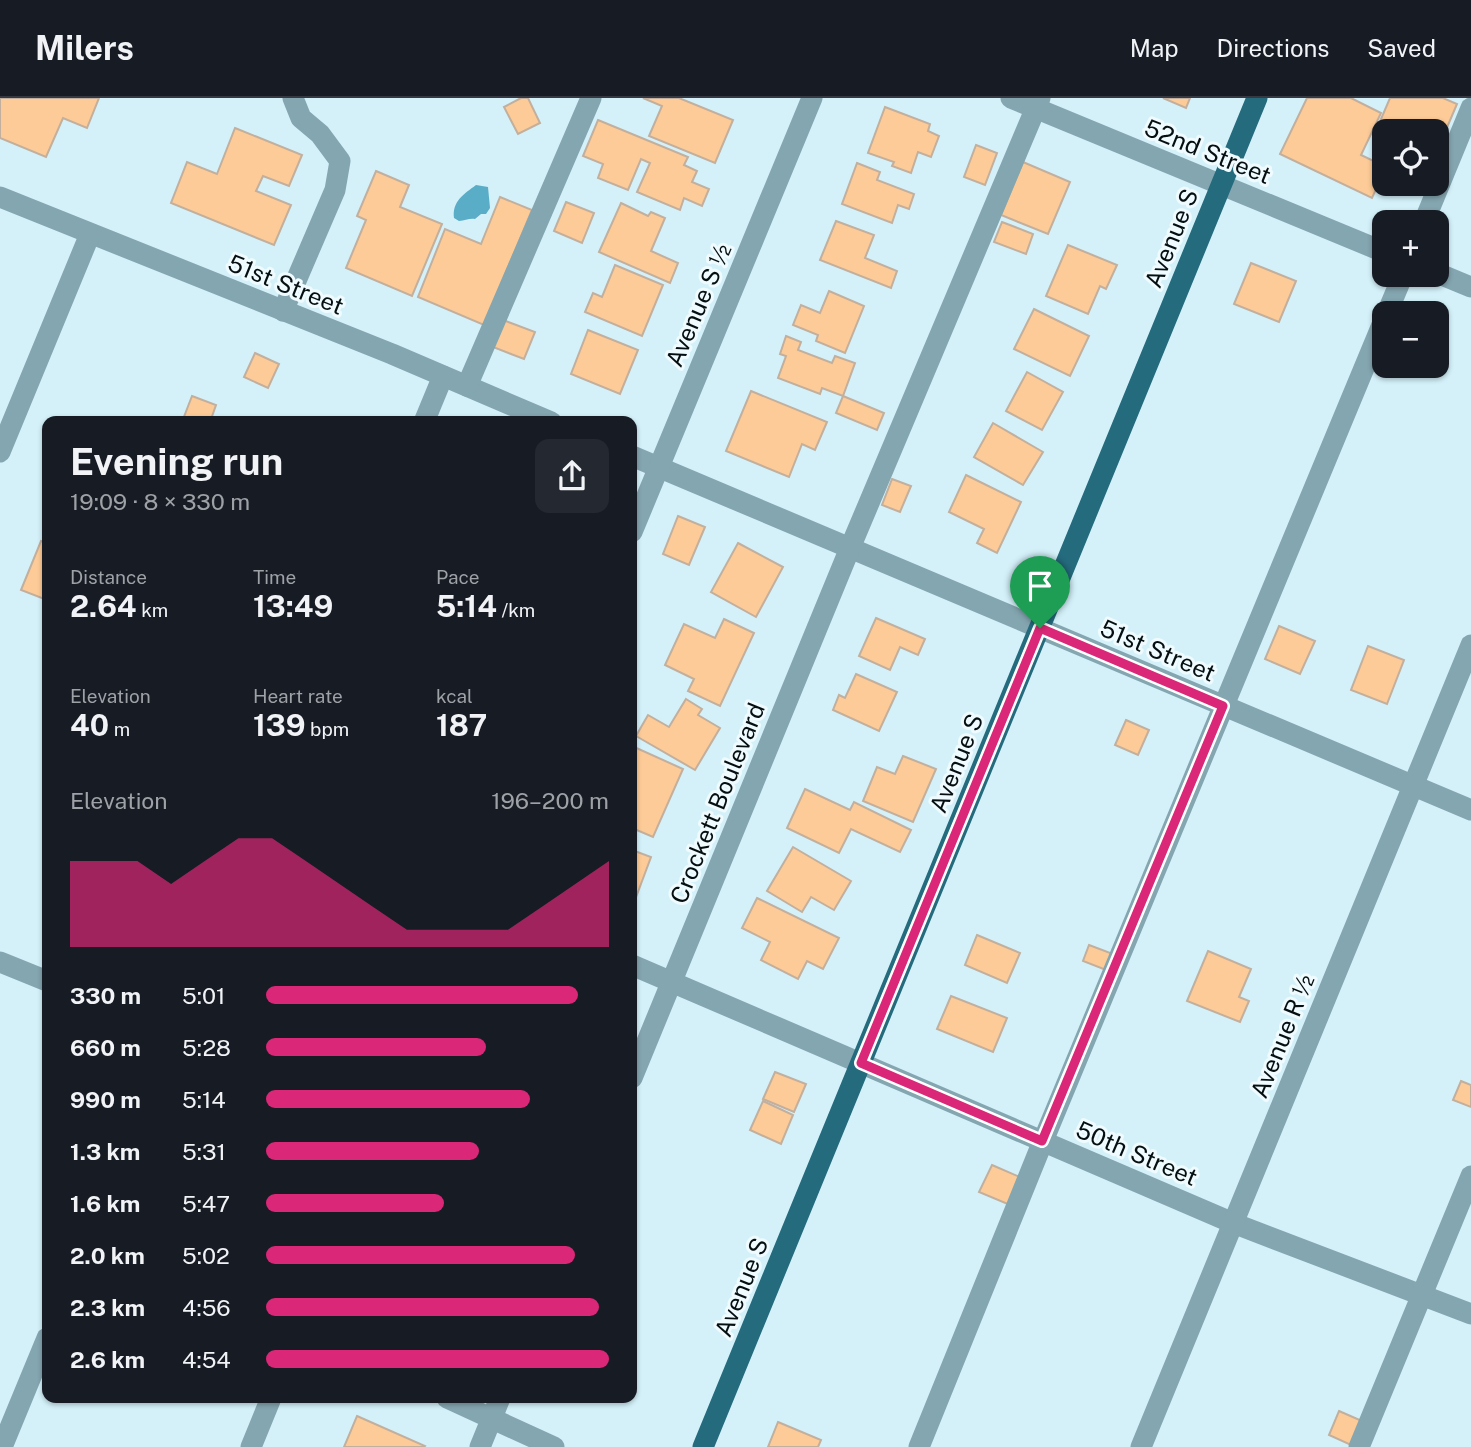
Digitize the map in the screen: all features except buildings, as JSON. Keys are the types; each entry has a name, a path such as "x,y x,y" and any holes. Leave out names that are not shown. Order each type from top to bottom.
{"main road":[{"name":"Avenue S","path":"704,1447 1257,98"}],"street":[{"path":"283,311 335,190 340,161 320,134 301,118 293,98"},
{"path":"467,386 591,98"},
{"name":"Avenue S ½","path":"637,520 812,98"},
{"name":"52nd Street","path":"1012,98 1038,103 1222,185 1372,247"},
{"name":"Crockett Boulevard","path":"637,1066 850,548 1038,103"},
{"path":"1429,210 1471,108"},
{"name":"51st Street","path":"0,197 537,416"},
{"path":"0,452 90,234"},
{"path":"1449,278 1471,287"},
{"path":"919,1447 1042,1141 1372,349"},
{"path":"426,416 443,376"},
{"name":"51st Street","path":"637,458 1471,810"},
{"name":"Avenue R ½","path":"1140,1447 1471,645"},
{"path":"0,962 42,979"},
{"name":"50th Street","path":"637,967 1233,1223 1471,1314"},
{"path":"1359,1447 1471,1176"},
{"path":"2,1447 42,1350"},
{"path":"251,1447 269,1403"},
{"path":"458,1403 554,1447"},
{"path":"480,1447 498,1403"}],"water":[{"path":"476,185 488,187 490,208 486,214 475,219 459,221 454,218 457,202"}],"route":[{"path":"1040,628 1223,706 1042,1141 861,1063 1040,628"}]}
